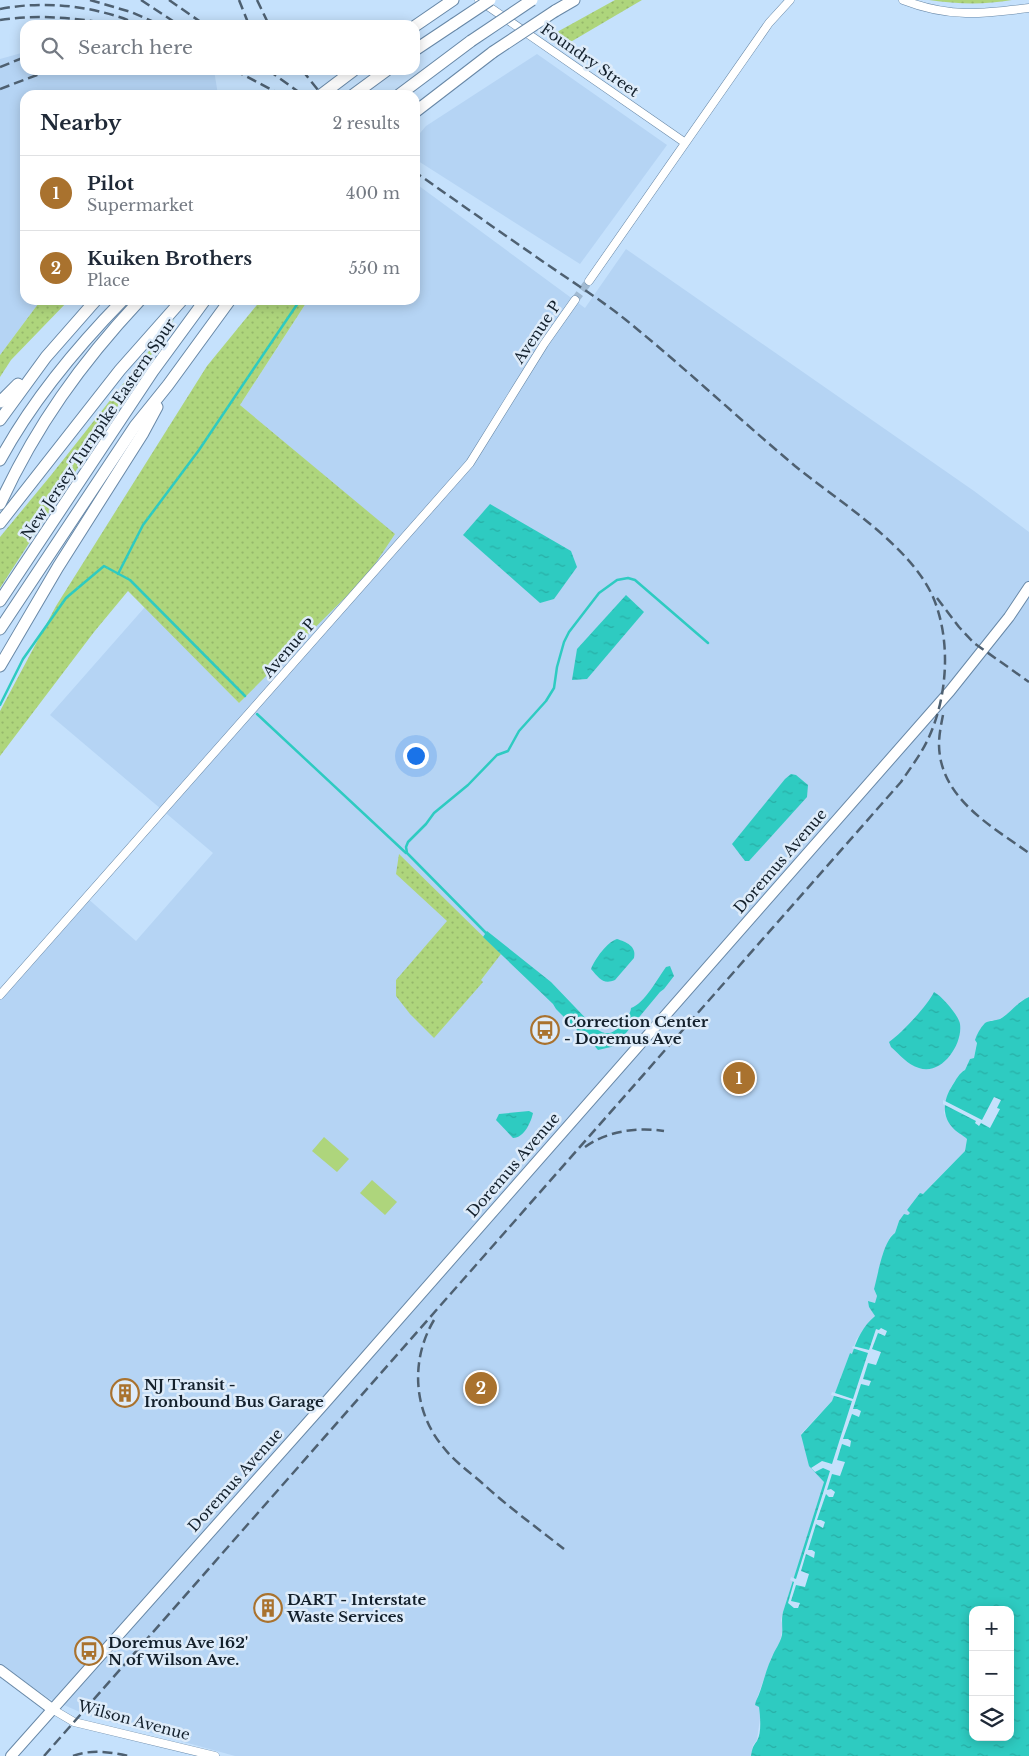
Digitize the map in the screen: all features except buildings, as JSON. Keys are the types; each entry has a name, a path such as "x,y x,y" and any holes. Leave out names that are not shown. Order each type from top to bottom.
{"highway":[{"path":"420,22 453,0"},
{"path":"420,47 490,0"},
{"path":"405,90 471,41 532,0"},
{"path":"420,107 493,52 574,0"},
{"path":"328,90 348,75"},
{"path":"360,90 380,75"},
{"path":"0,402 46,357 92,305"},
{"path":"0,460 27,416 54,379 118,305"},
{"path":"0,504 28,447 55,404 87,361 136,305"},
{"name":"New Jersey Turnpike Eastern Spur","path":"0,523 120,370 178,305"},
{"name":"New Jersey Turnpike Eastern Spur","path":"0,601 153,371 201,305"},
{"name":"New Jersey Turnpike Eastern Spur","path":"0,629 135,426 168,385 226,305"},
{"path":"0,420 46,357"},
{"name":"New Jersey Turnpike Eastern Spur","path":"0,666 40,597 143,433 168,385"}],"main road":[{"name":"Doremus Avenue","path":"10,1756 325,1403 950,692 1009,617 1029,586"},
{"name":"Wilson Avenue","path":"0,1670 52,1709"}],"street":[{"name":"Foundry Street","path":"479,0 684,142"},
{"path":"589,281 769,22 790,0"},
{"path":"903,0 933,10 952,13 980,14 1029,8"},
{"name":"Avenue P","path":"0,995 470,463 544,344 575,300"},
{"name":"Wilson Avenue","path":"52,1709 74,1722 215,1756"}],"shaded area":[{"path":"615,0 642,0 562,47 548,37"},
{"path":"929,0 1012,0 970,3"},
{"path":"20,53 20,75 215,75 217,90 20,90 20,305 37,305 0,355 0,59"},
{"path":"537,54 667,145 580,264 420,162 420,133 426,126"},
{"path":"420,187 585,308 626,249 974,491 1029,532 1029,997 1021,1001 998,1020 991,1020 977,1042 974,1058 970,1059 965,1070 961,1072 951,1087 944,1113 951,1126 967,1139 965,1151 907,1210 910,1213 899,1221 895,1233 890,1237 886,1247 874,1289 877,1296 875,1303 869,1301 869,1307 875,1315 856,1340 832,1401 801,1434 825,1482 783,1612 781,1620 783,1626 778,1648 772,1656 756,1701 759,1707 760,1718 757,1740 753,1745 751,1756 235,1756 89,1716 48,1698 0,1664 0,994 86,897 136,941 213,853 50,715 145,607 239,703 394,534 240,405 305,305 420,305"},
{"path":"37,305 64,305 11,360 0,377 0,355"},
{"path":"257,305 305,305 240,405 395,534 367,576 239,703 128,591 94,632 0,756 0,711 56,606 207,366"},
{"path":"175,318 0,588 0,537"},
{"path":"399,854 501,954 481,980 483,982 434,1038 410,1014 396,996 396,980 447,921 396,874"},
{"path":"324,1137 349,1159 337,1172 312,1151"},
{"path":"372,1180 397,1202 385,1215 360,1193"}],"water":[{"path":"490,504 571,551 577,567 554,599 540,603 463,535"},
{"path":"626,595 644,612 587,679 572,680 577,649"},
{"path":"791,774 796,775 808,785 807,797 749,861 745,861 732,844"},
{"path":"487,931 551,982 596,1029 604,1033 611,1033 620,1026 629,1015 631,1008 636,1006 646,996 666,967 670,966 674,976 621,1039 611,1047 598,1050 585,1035 582,1033 576,1035 577,1030 553,1004 483,937"},
{"path":"617,939 627,943 634,950 634,958 615,980 607,982 599,978 591,969 602,951"},
{"path":"934,992 957,1016 960,1032 958,1041 949,1057 935,1067 919,1068 907,1062 891,1047 889,1042 914,1019"},
{"path":"1029,997 1029,1756 751,1756 759,1737 760,1729 759,1707 755,1705 756,1701 781,1638 783,1612 824,1482 809,1466 801,1435 832,1401 850,1353 852,1354 864,1328 875,1316 869,1307 868,1301 875,1303 877,1296 874,1289 881,1259 887,1243 895,1233 899,1221 904,1214 908,1215 910,1213 907,1210 920,1193 923,1194 965,1151 967,1139 954,1129 949,1122 946,1117 945,1107 947,1096 952,1086 959,1075 965,1070 970,1059 974,1058 977,1043 975,1040 978,1033 985,1023 1000,1019"},
{"path":"529,1111 533,1113 529,1125 517,1137 513,1138 496,1120 499,1114"}],"pier":[{"path":"994,1097 1001,1100 997,1108 1000,1109 990,1128 981,1123 979,1126 975,1123 976,1121 943,1104 943,1100 982,1120"},
{"path":"881,1328 887,1331 885,1336 878,1333 872,1349 881,1352 876,1365 868,1363 863,1379 871,1381 869,1386 861,1384 853,1409 861,1411 859,1417 852,1414 843,1439 851,1441 850,1447 842,1444 837,1460 845,1462 840,1476 832,1474 827,1490 831,1489 835,1492 833,1497 829,1497 826,1494 817,1520 825,1522 823,1528 816,1524 808,1550 815,1552 814,1558 806,1554 801,1571 809,1574 805,1587 796,1585 791,1601 800,1603 798,1608 794,1608 788,1603 794,1582 790,1580 791,1577 796,1579 830,1471 823,1468 815,1472 811,1468 822,1461 832,1464 852,1401 831,1395 832,1392 853,1399 868,1353 852,1348 853,1346 869,1350 876,1329 879,1330"}],"waterway":[{"path":"118,574 143,525 199,450 297,305"},
{"path":"0,705 23,659 66,598 104,566 130,580 245,696"},
{"path":"488,935 407,853 406,847 408,842 434,813 468,785 497,755 508,751 519,731 546,701 554,688 557,667 569,632 599,593 617,580 628,578 635,580 708,643"},
{"path":"257,714 406,853"}],"tunnel":[{"path":"575,300 589,281"}],"railway":[{"path":"90,0 131,12 149,20"},
{"path":"141,0 171,20"},
{"path":"169,0 198,20"},
{"path":"239,0 247,20"},
{"path":"257,0 267,20"},
{"path":"0,9 35,5 71,6 129,20"},
{"path":"0,20 29,17 87,20"},
{"path":"0,67 20,59"},
{"path":"0,89 37,75"},
{"path":"244,75 272,90"},
{"path":"275,75 296,90"},
{"path":"306,75 318,90"},
{"path":"44,1756 901,782 926,743 940,703 945,667 945,649 939,613 933,597 922,578 891,542 872,525 795,466 617,313 420,176"},
{"path":"937,598 974,643 1029,682"},
{"path":"943,715 939,745 942,764 948,780 970,809 1029,853"},
{"path":"585,1147 613,1134 633,1130 664,1131"},
{"path":"434,1320 426,1336 418,1369 421,1402 434,1434 448,1453 461,1466 564,1549"},
{"path":"73,1756 94,1752 108,1752 129,1756"}],"place":[{"name":"Correction Center - Doremus Ave","path":"545,1030"},
{"name":"Pilot","path":"739,1078"},
{"name":"Kuiken Brothers","path":"481,1388"},
{"name":"NJ Transit - Ironbound Bus Garage","path":"125,1393"},
{"name":"DART - Interstate Waste Services","path":"268,1608"},
{"name":"Doremus Ave 162' N of Wilson Ave.","path":"89,1651"}]}
